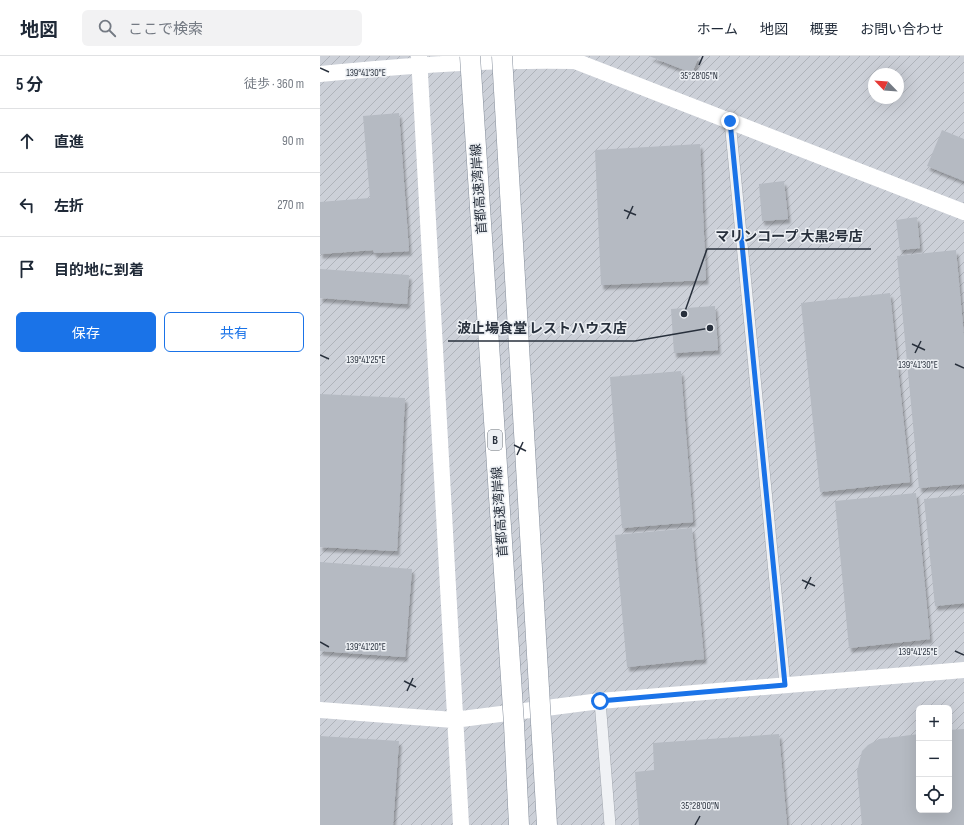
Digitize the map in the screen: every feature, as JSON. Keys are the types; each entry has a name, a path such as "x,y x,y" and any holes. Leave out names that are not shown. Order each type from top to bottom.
{"highway":[{"name":"首都高速湾岸線","path":"470,56 514,724 519,825"},
{"path":"502,56 547,825"}],"street":[{"path":"419,60 454,720 461,825"},
{"path":"320,74 419,60 575,61 964,212"},
{"path":"730,121 785,685"},
{"path":"320,710 454,720 600,701 964,670"},
{"path":"600,701 610,825"}],"shaded area":[{"path":"320,56 964,56 964,825 320,825"}],"building":[{"path":"649,56 699,56 692,73"},
{"path":"399,113 409,251 374,253 373,250 320,254 320,202 370,198 363,116"},
{"path":"942,130 964,139 964,181 927,166"},
{"path":"700,144 706,280 601,285 595,150"},
{"path":"784,181 788,219 762,221 759,184"},
{"path":"917,217 920,248 900,250 896,220"},
{"path":"956,250 964,337 964,484 919,488 897,256"},
{"path":"320,269 409,275 407,304 320,298"},
{"path":"890,293 910,482 820,492 801,303"},
{"path":"715,306 718,350 674,353 671,309"},
{"path":"681,371 693,522 622,528 610,377"},
{"path":"320,394 405,398 397,551 320,547"},
{"path":"916,493 930,639 849,648 835,501"},
{"path":"964,495 964,603 935,606 924,499"},
{"path":"692,528 704,659 627,667 615,535"},
{"path":"320,562 412,569 405,657 320,651"},
{"path":"964,729 964,825 862,825 857,771 862,751 868,745 879,739 916,734 916,813 952,813 952,730"},
{"path":"779,734 787,825 639,825 635,772 654,770 653,743"},
{"path":"320,736 399,741 393,825 320,825"}],"place":[{"name":"マリンコープ 大黒2号店","path":"684,314"},
{"name":"波止場食堂 レストハウス店","path":"710,328"}],"route":[{"path":"600,701 785,685 730,121"}]}
